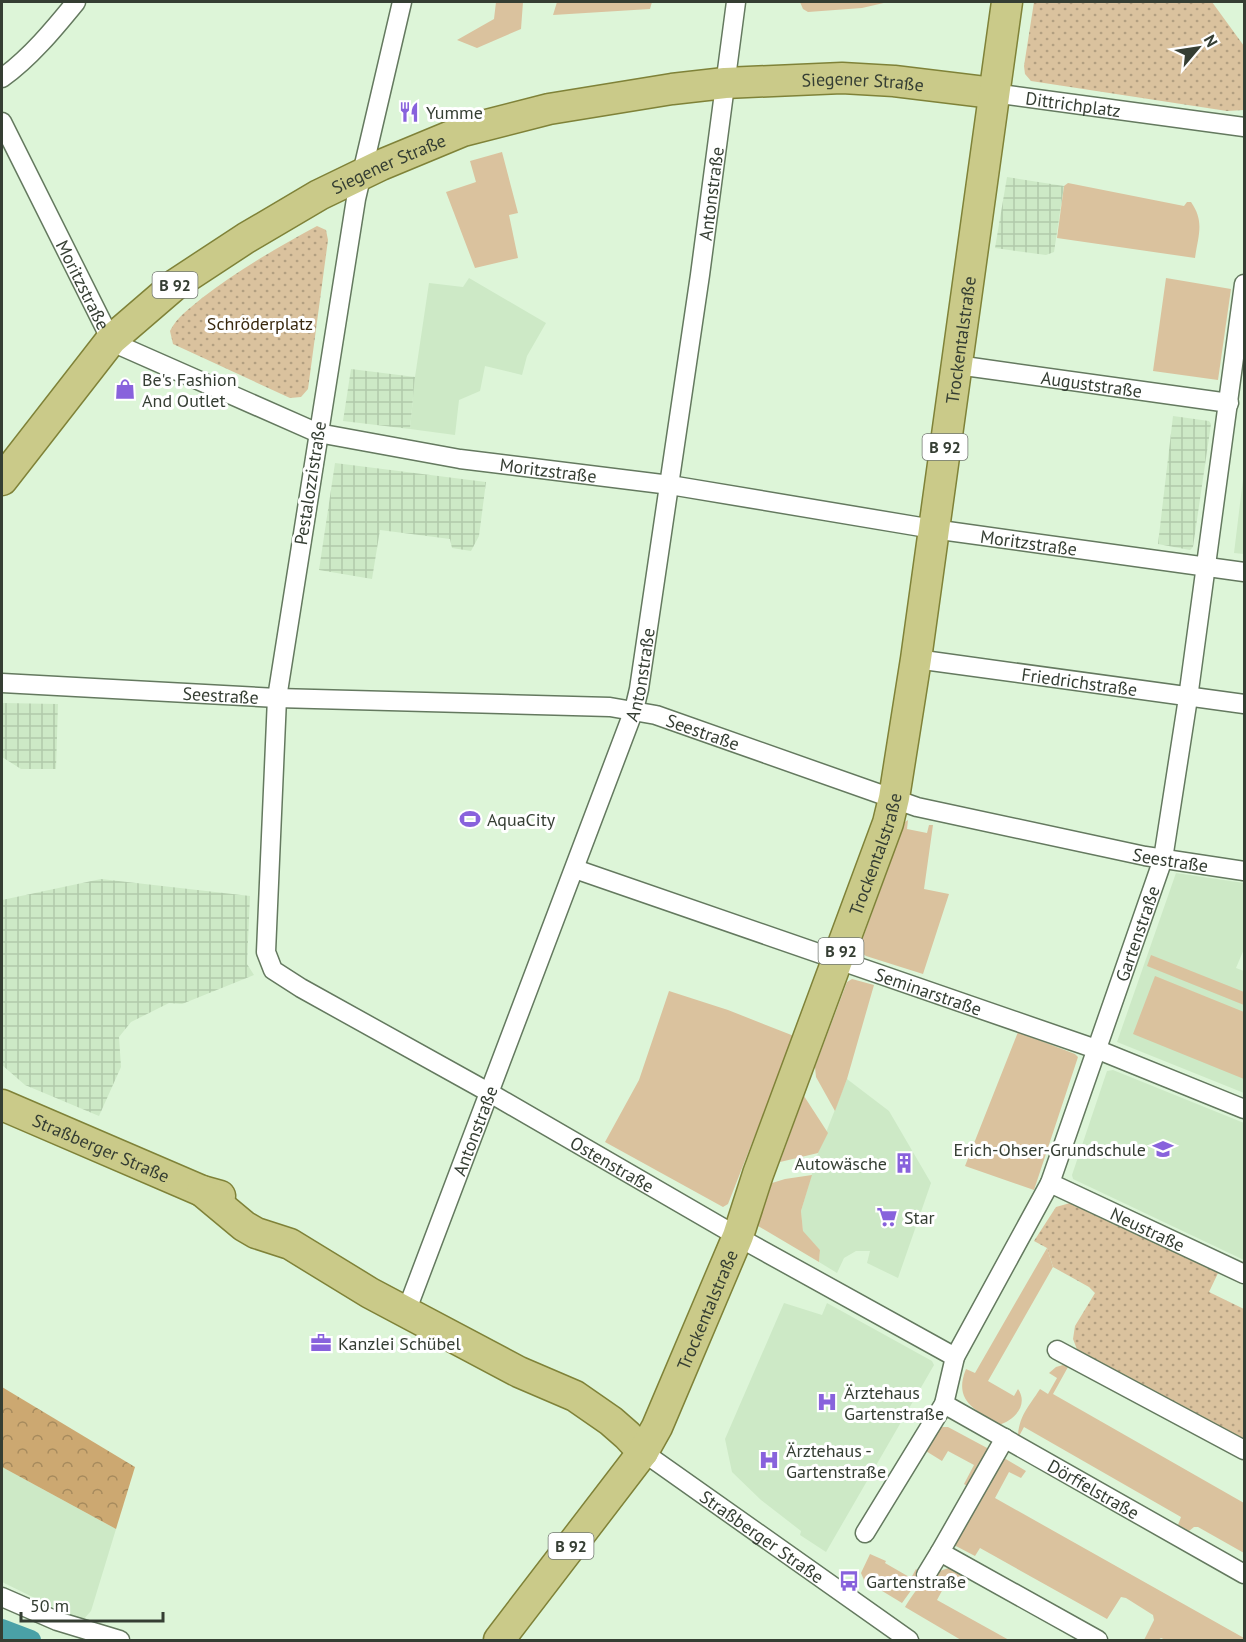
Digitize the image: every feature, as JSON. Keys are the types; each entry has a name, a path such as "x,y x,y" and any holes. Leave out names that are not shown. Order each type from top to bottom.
{"main road":[{"name":"B 92","path":"993,93 1007,2"},
{"name":"Siegener Straße","path":"2,480 111,340 160,297 211,261 319,195 463,131 549,109 672,89 725,83 842,78 894,81 993,93"},
{"name":"Trockentalstraße","path":"499,1641 643,1452 669,1402 738,1236 758,1174 888,823 916,659 993,93"},
{"name":"Straßberger Straße","path":"2,1105 202,1191 253,1210 290,1244 370,1293 519,1372 553,1403 598,1437 643,1452"}],"street":[{"path":"2,78 49,34 76,2"},
{"name":"Pestalozzistraße","path":"273,970 266,952 277,698 356,198 402,2"},
{"name":"Antonstraße","path":"406,1312 634,710 670,485 736,2"},
{"name":"Dittrichplatz","path":"993,93 1245,128"},
{"name":"Moritzstraße","path":"2,122 111,340 318,433 460,459 670,485 933,529 1245,572"},
{"name":"Gartenstraße","path":"865,1533 944,1404 955,1357 1050,1183 1163,859 1188,698 1245,284"},
{"name":"Auguststraße","path":"957,365 1229,403"},
{"name":"Friedrichstraße","path":"916,659 1245,704"},
{"name":"Seestraße","path":"2,683 277,698 610,706 656,715 917,807 1163,859 1245,871"},
{"name":"Seminarstraße","path":"575,870 1096,1048 1245,1109"},
{"name":"Ostenstraße","path":"273,970 301,988 490,1092 738,1236 955,1357"},
{"name":"Neustraße","path":"1050,1183 1245,1274"},
{"path":"1057,1350 1245,1450"},
{"name":"Dörffelstraße","path":"944,1404 1245,1574"},
{"path":"926,1575 1005,1438"},
{"name":"Straßberger Straße","path":"643,1452 909,1641"},
{"path":"940,1552 1098,1641"},
{"path":"2,1597 57,1621 120,1641"}],"shaded area":[{"path":"1007,177 1064,186 1054,252 1046,255 995,248"},
{"path":"469,278 546,323 527,356 522,375 485,366 480,391 459,400 455,435 410,429 429,283 463,287"},
{"path":"351,369 415,377 410,429 343,421"},
{"path":"1173,416 1209,421 1211,424 1193,547 1190,550 1158,544"},
{"path":"335,463 486,482 479,536 471,551 452,548 450,539 380,530 372,579 319,570"},
{"path":"1244,471 1244,554 1234,553"},
{"path":"3,703 58,704 56,769 21,769 2,757"},
{"path":"1176,873 1244,883 1244,949 1236,968 1244,971 1244,1093 1117,1042"},
{"path":"101,879 250,896 247,964 254,975 182,1004 169,1003 131,1022 119,1037 121,1067 99,1116 25,1085 2,1065 2,900"},
{"name":"Erich-Ohser-Grundschule","path":"1113,1070 1244,1123 1244,1260 1073,1179 1072,1175 1107,1071"},
{"path":"847,1079 889,1111 931,1183 898,1278 867,1263 870,1251 856,1251 844,1258 837,1273 819,1262 820,1250 803,1232 801,1211 818,1153"},
{"name":"Ärztehaus Gartenstraße","path":"784,1303 822,1315 827,1303 932,1361 934,1365 826,1552 800,1535 801,1531 761,1500 732,1472 725,1439"},
{"path":"2,1467 116,1529 91,1611 82,1621 2,1582"}],"green space":[{"path":"496,2 523,2 521,29 477,48 457,40 494,19"},
{"path":"557,2 652,2 650,9 553,15"},
{"path":"800,2 888,2 862,8 808,12 803,9"},
{"path":"1034,2 1212,2 1244,46 1244,110 1227,111 1031,81 1025,74 1024,66"},
{"path":"502,152 518,213 509,215 518,258 475,268 446,192 476,182 470,161"},
{"path":"1068,183 1184,206 1187,202 1191,202 1199,223 1195,258 1057,238 1064,186"},
{"name":"Schröderplatz","path":"317,226 326,230 328,240 308,389 301,397 290,398 173,344 170,331 193,305 244,269"},
{"path":"1166,278 1231,289 1218,380 1153,371"},
{"path":"908,820 907,829 927,833 929,825 933,825 924,889 949,894 923,974 866,956 859,949 905,822"},
{"path":"1151,955 1244,992 1244,1005 1147,966"},
{"path":"1155,976 1244,1012 1244,1079 1133,1034"},
{"path":"852,979 874,985 847,1079 835,1111 816,1077 815,1067 847,982"},
{"path":"669,991 728,1010 794,1036 728,1204 723,1207 605,1142 639,1080"},
{"path":"1018,1032 1078,1057 1034,1190 965,1166"},
{"path":"804,1096 828,1133 818,1153 780,1162"},
{"path":"812,1175 801,1211 803,1231 820,1250 819,1262 758,1226 772,1183"},
{"path":"1070,1203 1219,1271 1209,1292 1244,1309 1244,1445 1078,1352 1073,1339 1075,1326 1095,1293 1089,1287 1053,1267 1047,1248 1034,1241 1056,1207"},
{"path":"1047,1248 1053,1267 988,1381 1014,1396 1018,1389 1021,1395 1022,1401 1018,1412 1009,1420 998,1425 974,1409 964,1397 962,1389 966,1369 975,1373"},
{"path":"1063,1365 1068,1367 1053,1394 1244,1503 1244,1553 1198,1527 1189,1531 1181,1529 1178,1525 1181,1517 1024,1427 1018,1438 1020,1424 1028,1406 1040,1389 1048,1394 1057,1378 1049,1373"},
{"path":"2,1387 135,1467 116,1529 2,1467"},
{"path":"940,1427 948,1427 989,1449 970,1488 964,1484 974,1465 948,1451 942,1461 921,1448"},
{"path":"1004,1458 1026,1471 1021,1478 1009,1472 995,1498 1244,1640 1166,1640 1161,1638 1144,1640 1154,1620 1153,1615 1126,1598 1121,1597 1107,1619 980,1548 975,1556 954,1545"},
{"path":"870,1554 886,1561 885,1563 911,1578 916,1569 923,1574 902,1603 864,1580 861,1573"},
{"path":"949,1568 966,1576 964,1580 951,1574 937,1600 1009,1640 961,1640 905,1607 928,1578"}],"waterway":[{"path":"2,1629 31,1640"}],"place":[{"name":"Yumme","path":"409,112"},
{"name":"Be's Fashion And Outlet","path":"125,389"},
{"name":"AquaCity","path":"470,819"},
{"name":"Erich-Ohser-Grundschule","path":"1163,1149"},
{"name":"Autowäsche","path":"904,1163"},
{"name":"Star","path":"887,1217"},
{"name":"Kanzlei Schübel","path":"321,1343"},
{"name":"Ärztehaus Gartenstraße","path":"827,1402"},
{"name":"Ärztehaus - Gartenstraße","path":"769,1460"},
{"name":"Gartenstraße","path":"849,1581"}]}
